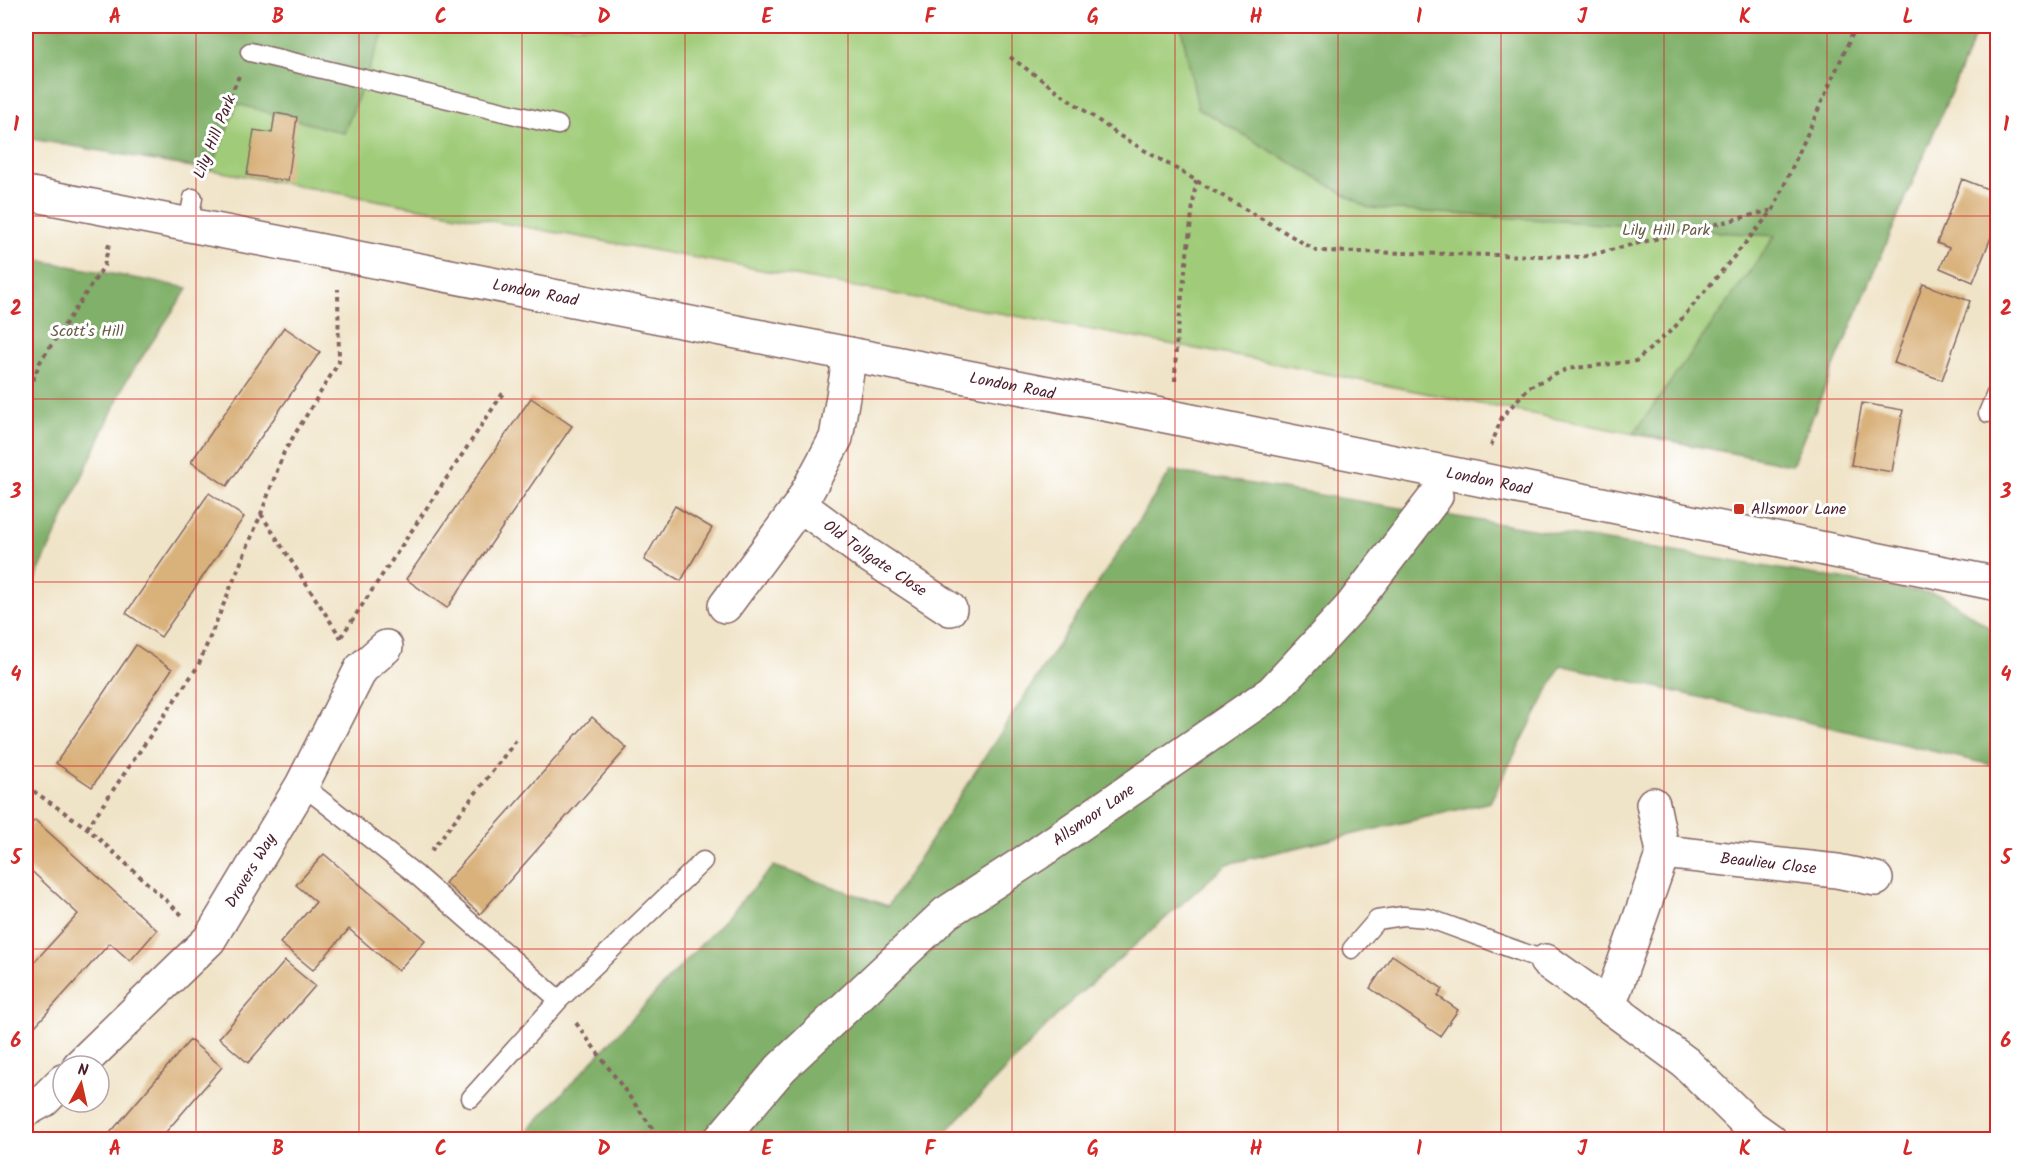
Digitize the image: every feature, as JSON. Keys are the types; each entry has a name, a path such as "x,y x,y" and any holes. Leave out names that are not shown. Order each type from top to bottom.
{"street":[{"name":"London Road","path":"26,193 190,211 1438,483 1998,584"},
{"path":"725,606 801,505 836,438 850,354"},
{"name":"Allsmoor Lane","path":"720,1140 781,1068 946,913 1037,854 1272,692 1351,608 1438,483"},
{"name":"Old Tollgate Close","path":"801,505 866,553 950,609"},
{"name":"Drovers Way","path":"91,1054 209,940 302,785 361,669 386,647"},
{"path":"1609,1006 1663,852 1653,804"},
{"name":"Beaulieu Close","path":"1663,852 1837,871 1876,879"},
{"path":"1546,961 1686,1063 1749,1125 1770,1140"},
{"path":"26,1110 44,1100 51,1093"}],"lane":[{"path":"250,52 558,124"},
{"path":"1988,413 1998,389"},
{"path":"302,785 414,873 559,1000"},
{"path":"471,1098 559,1000 703,861"},
{"path":"1352,949 1377,920 1403,916 1428,918 1546,961"}],"path":[{"path":"1489,451 1502,417 1529,387 1567,369 1636,361 1674,328 1773,210 1856,26"},
{"name":"Lily Hill Park","path":"190,211 199,168 250,52"},
{"path":"1010,57 1120,136 1317,251 1581,257 1773,210"},
{"path":"1175,391 1176,346 1196,180"},
{"path":"26,397 40,362 104,266 109,244 108,238"},
{"path":"87,828 198,666 284,452 339,362 338,288"},
{"path":"340,638 503,393"},
{"path":"261,514 361,669"},
{"path":"414,873 519,738"},
{"path":"26,786 87,828 209,940"},
{"path":"559,1000 661,1140"}],"green space":[{"path":"26,26 126,26 163,31 165,26 386,26 344,133 237,104 211,170 26,138"},
{"name":"Lily Hill Park","path":"165,26 1979,26 1792,465 1252,359 142,159"},
{"path":"1181,26 1979,26 1792,465 1634,433 1775,236 1368,208 1198,108"},
{"name":"Scott's Hill","path":"26,258 188,288 126,381 26,599"},
{"path":"1171,471 1942,595 1997,633 1997,766 1561,665 1490,802 1227,864 1067,1005 939,1139 519,1140 774,866 888,906"}],"building":[{"path":"275,113 297,117 288,181 247,175 254,130 272,133"},
{"path":"1962,179 1998,193 1998,220 1973,282 1940,268 1949,248 1937,243"},
{"path":"1923,284 1970,301 1942,380 1894,363"},
{"path":"284,327 320,352 227,486 191,462"},
{"path":"531,398 572,426 447,608 406,579"},
{"path":"1862,403 1903,410 1892,472 1851,465"},
{"path":"209,493 244,517 161,637 126,613"},
{"path":"675,506 712,528 681,581 644,560"},
{"path":"136,645 172,669 92,787 56,763"},
{"path":"592,717 627,748 480,914 445,883"},
{"path":"35,820 157,930 130,961 110,943 26,1036 26,971 78,914 26,866 26,830"},
{"path":"324,854 425,940 398,971 349,929 313,970 280,943 316,902 296,885"},
{"path":"1392,955 1443,989 1438,996 1458,1010 1440,1036 1370,988"},
{"path":"285,961 315,986 248,1063 219,1038"},
{"path":"190,1040 222,1067 159,1140 104,1140"}],"place":[{"name":"Allsmoor Lane","path":"1739,509"}]}
